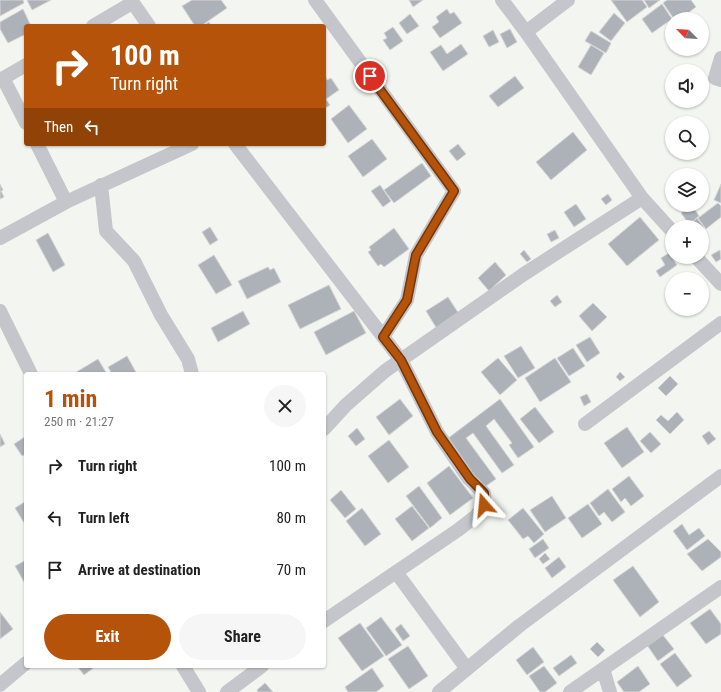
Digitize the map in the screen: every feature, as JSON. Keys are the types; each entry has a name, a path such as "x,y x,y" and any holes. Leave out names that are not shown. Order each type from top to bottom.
{"street":[{"path":"315,0 454,191 416,255 407,300 383,337"},
{"path":"502,0 642,198 665,223"},
{"path":"526,32 568,0"},
{"path":"96,24 132,1 148,24"},
{"path":"721,58 715,78 721,80"},
{"path":"24,66 2,79 24,119"},
{"path":"38,146 66,202"},
{"path":"0,238 66,202 188,146"},
{"path":"237,146 401,360 437,432 470,479 484,493 484,505 476,516 458,530 326,620"},
{"path":"101,185 106,231 134,261 161,315 188,359 191,372"},
{"path":"326,427 346,405 385,371 524,274 642,198"},
{"path":"702,264 721,284"},
{"path":"0,311 29,372"},
{"path":"585,424 721,323"},
{"path":"439,692 519,626 721,476"},
{"path":"396,572 466,669"},
{"path":"570,692 721,587"},
{"path":"0,685 24,665"},
{"path":"184,668 199,692"},
{"path":"227,692 259,668"},
{"path":"603,669 610,692"}],"building":[{"path":"0,0 23,0 24,3 0,16"},
{"path":"27,0 51,0 32,10"},
{"path":"192,0 221,0 227,8 204,24 194,24 182,6"},
{"path":"409,0 423,0 413,7"},
{"path":"611,0 642,0 647,7 627,22"},
{"path":"644,0 660,0 649,8"},
{"path":"667,0 691,0 696,7 689,12 669,12 663,3"},
{"path":"662,4 667,12 665,12 665,24 652,33 642,19"},
{"path":"23,9 30,24 24,24 24,35 8,43 0,29 0,22"},
{"path":"447,9 450,14 454,12 462,23 440,38 432,27 439,22 436,17"},
{"path":"614,13 625,23 611,41 599,32"},
{"path":"410,14 419,26 407,34 399,23"},
{"path":"393,27 403,41 390,50 383,40 387,38 384,33"},
{"path":"510,29 517,42 507,48 500,34"},
{"path":"493,30 499,42 489,47 483,36"},
{"path":"591,31 611,43 606,53 585,41"},
{"path":"461,44 468,54 443,71 430,52 441,45 447,54"},
{"path":"591,45 604,53 591,75 578,67"},
{"path":"515,76 524,88 498,107 489,96"},
{"path":"326,78 327,80 331,78 339,90 326,99"},
{"path":"326,99 330,105 326,108"},
{"path":"349,105 367,129 348,143 331,119"},
{"path":"573,132 587,150 551,180 536,162"},
{"path":"372,139 387,159 363,177 348,156"},
{"path":"458,144 466,154 457,161 449,151"},
{"path":"422,163 431,176 394,203 384,190"},
{"path":"0,184 4,197 0,199"},
{"path":"721,184 721,203 714,200"},
{"path":"380,185 391,201 383,207 371,191"},
{"path":"608,194 612,200 606,205 601,199"},
{"path":"718,203 721,206 721,217 709,227 709,220 699,220 698,218 706,212 709,212 709,210"},
{"path":"576,204 586,219 574,227 564,212"},
{"path":"696,212 699,216 694,220 686,220 681,213"},
{"path":"640,217 659,240 627,266 608,244"},
{"path":"210,227 218,240 210,245 202,232"},
{"path":"394,228 409,249 384,267 381,264 378,266 368,252 371,250 369,247"},
{"path":"555,230 559,238 551,242 547,234"},
{"path":"48,233 65,265 53,272 36,240"},
{"path":"524,250 531,259 527,262 520,254"},
{"path":"720,250 721,259 716,262 711,255"},
{"path":"214,255 232,285 216,294 198,265"},
{"path":"665,256 665,264 677,265 665,272 660,277 656,271 665,265 661,258"},
{"path":"495,262 506,275 489,291 478,278"},
{"path":"268,267 270,270 274,268 281,282 247,299 238,281"},
{"path":"329,285 341,309 300,329 288,305"},
{"path":"557,295 562,302 555,307 550,301"},
{"path":"448,297 459,314 437,329 426,311"},
{"path":"593,303 607,317 592,331 579,316"},
{"path":"243,311 250,324 218,342 211,328"},
{"path":"354,311 366,333 326,355 314,332"},
{"path":"590,337 600,353 587,362 576,345"},
{"path":"521,346 535,368 518,378 504,356"},
{"path":"573,348 585,366 569,376 557,358"},
{"path":"127,356 136,372 111,372 108,367"},
{"path":"498,358 517,380 500,395 481,372"},
{"path":"555,358 571,382 540,402 525,378"},
{"path":"98,359 106,372 76,372"},
{"path":"620,372 625,377 620,381 616,377"},
{"path":"670,376 678,384 666,396 658,388"},
{"path":"587,394 591,402 584,406 580,397"},
{"path":"400,399 413,416 389,435 376,417"},
{"path":"500,399 534,447 518,458 509,445 512,443 494,419 486,426 514,465 502,473 473,433 466,438 496,479 483,488 447,439"},
{"path":"535,407 554,432 539,443 520,419"},
{"path":"677,412 684,420 670,434 656,420 661,415 668,421"},
{"path":"627,427 644,452 622,468 604,443"},
{"path":"357,428 365,439 356,446 348,436"},
{"path":"709,431 716,439 708,445 702,436"},
{"path":"650,432 661,444 651,453 640,441"},
{"path":"0,434 5,444 0,447"},
{"path":"24,437 24,455 22,456 14,444"},
{"path":"389,440 409,467 388,483 368,456"},
{"path":"449,466 473,498 450,515 427,483"},
{"path":"629,476 644,496 631,506 625,498 621,502 612,489"},
{"path":"419,486 442,518 430,528 406,496"},
{"path":"608,489 625,512 612,522 604,512 599,516 590,503"},
{"path":"341,490 356,509 345,518 330,500"},
{"path":"552,496 566,518 545,532 530,510"},
{"path":"24,502 24,523 15,508"},
{"path":"588,504 602,524 582,538 568,518"},
{"path":"412,506 429,528 412,541 395,519"},
{"path":"362,508 381,534 365,546 346,521"},
{"path":"523,508 544,534 534,543 528,536 523,539 508,520"},
{"path":"682,524 689,535 699,528 705,536 687,550 673,531"},
{"path":"543,539 549,548 535,558 529,549"},
{"path":"708,539 721,552 721,557 702,571 687,554"},
{"path":"545,553 550,559 543,564 539,559"},
{"path":"559,557 566,567 552,578 545,568"},
{"path":"24,561 24,582 15,566"},
{"path":"633,566 659,602 640,617 613,580"},
{"path":"710,609 721,624 721,634 706,644 690,623"},
{"path":"0,612 13,629 0,639"},
{"path":"381,617 402,645 386,656 366,628"},
{"path":"360,623 384,656 362,671 338,638"},
{"path":"401,624 410,636 403,641 395,629"},
{"path":"662,634 674,649 658,661 647,645"},
{"path":"597,642 605,650 598,657 590,649"},
{"path":"408,646 428,676 409,689 388,659"},
{"path":"533,647 544,662 527,675 516,660"},
{"path":"675,653 692,676 677,687 660,664"},
{"path":"571,655 577,663 559,676 553,668"},
{"path":"544,666 557,683 545,692 540,692 529,676"},
{"path":"638,666 650,684 639,692 624,692 617,682"},
{"path":"79,668 93,668 84,675"},
{"path":"372,668 384,686 376,692 348,692 345,687"},
{"path":"265,683 273,692 258,692 257,690"}],"route":[{"path":"370,76 454,191 416,255 407,300 383,337 401,360 437,432 470,479 484,493 484,505"}]}
